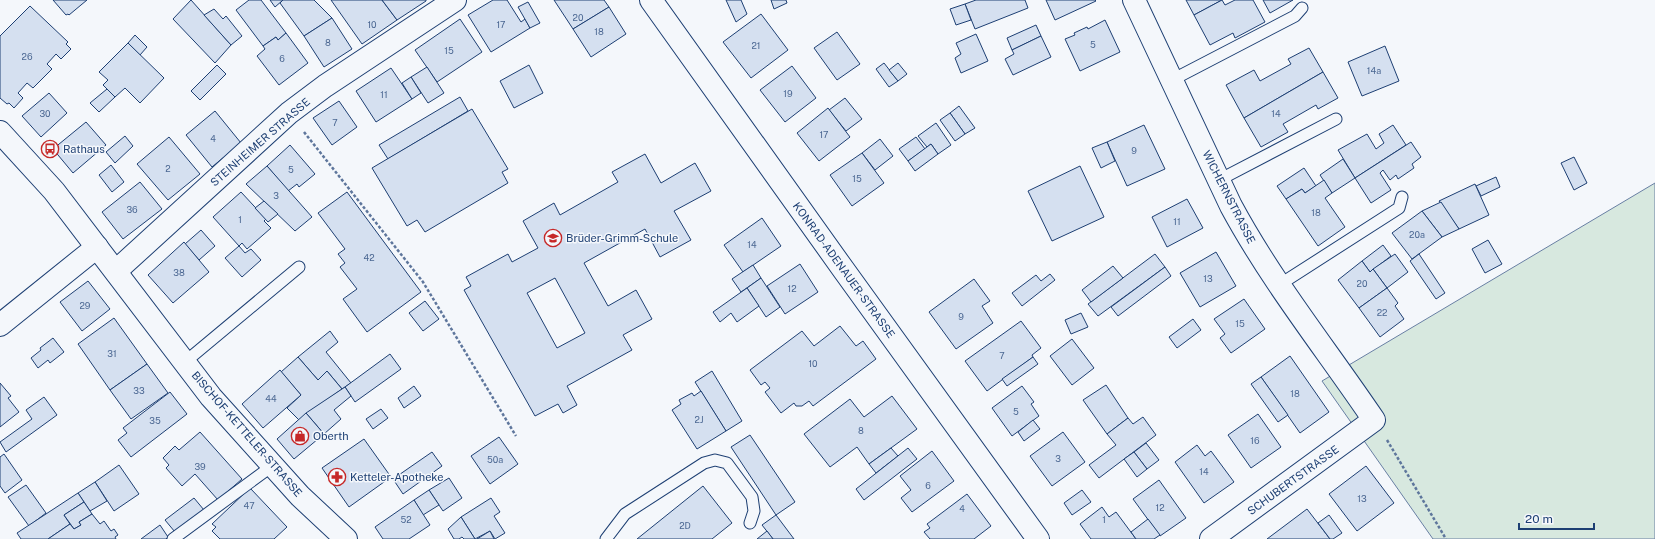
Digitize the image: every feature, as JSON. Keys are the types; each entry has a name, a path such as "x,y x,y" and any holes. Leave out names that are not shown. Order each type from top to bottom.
{"street":[{"name":"STEINHEIMER STRASSE","path":"116,272 289,113 325,86 455,0"},
{"name":"KONRAD-ADENAUER-STRASSE","path":"651,0 1038,539"},
{"name":"WICHERNSTRASSE","path":"1134,0 1246,234 1279,285 1374,420"},
{"name":"BISCHOF-KETTELER-STRASSE","path":"0,132 54,190 211,397 300,496 346,539"},
{"path":"0,325 97,247"},
{"name":"SCHUBERTSTRASSE","path":"1211,539 1374,420"}],"lane":[{"path":"1172,80 1295,16 1302,8"},
{"path":"1219,180 1336,119"},
{"path":"1279,285 1398,208 1402,197"},
{"path":"185,362 299,267"},
{"path":"606,539 625,514 704,463 715,460 726,464 752,497 754,511 750,524"},
{"path":"173,539 272,466"}],"path":[{"path":"289,113 423,282 516,436"},
{"path":"1374,420 1446,539"}],"shaded area":[{"path":"1655,183 1655,539 1433,539 1322,381"}],"building":[{"path":"53,0 87,0 69,15 66,15"},
{"path":"191,0 231,45 215,63 173,19"},
{"path":"249,0 261,0 286,33 278,40 276,37 263,46 236,10"},
{"path":"270,0 283,0 275,7"},
{"path":"283,0 314,0 332,18 304,36 280,3"},
{"path":"331,0 382,0 397,20 362,44"},
{"path":"382,0 426,0 426,1 397,20"},
{"path":"493,0 507,0 521,22 525,19 530,28 491,52 468,15"},
{"path":"554,0 604,0 609,7 573,29"},
{"path":"726,0 741,0 747,14 736,22"},
{"path":"771,0 786,0 787,3 774,9"},
{"path":"976,0 1025,0 1028,8 975,29 965,4"},
{"path":"1046,0 1095,0 1096,1 1055,20"},
{"path":"1186,0 1222,0 1194,15"},
{"path":"1222,0 1225,5 1235,0 1253,0 1265,22 1235,38 1233,33 1210,45 1194,15"},
{"path":"1263,0 1293,0 1270,13"},
{"path":"528,2 540,23 530,28 518,7"},
{"path":"965,4 971,20 956,25 950,9"},
{"path":"30,6 68,42 66,44 71,49 61,59 56,54 47,64 52,69 33,88 27,83 18,93 23,98 14,108 0,98 0,36"},
{"path":"609,7 626,34 591,57 573,29"},
{"path":"214,9 223,19 226,16 242,36 231,45 204,15"},
{"path":"761,14 788,50 751,78 723,42"},
{"path":"332,18 352,49 324,67 304,36"},
{"path":"460,19 482,52 437,82 415,50"},
{"path":"1105,20 1120,52 1080,71 1065,39 1075,35 1074,33 1087,27 1088,29"},
{"path":"1036,25 1041,36 1012,50 1007,38"},
{"path":"837,32 860,64 837,80 814,48"},
{"path":"286,33 308,63 279,85 257,56 265,49 263,46 276,37 278,40"},
{"path":"976,34 988,61 961,73 955,58 961,54 956,43"},
{"path":"135,35 147,47 140,55 128,43"},
{"path":"1041,36 1051,57 1013,75 1005,59 1014,54 1012,50"},
{"path":"128,43 164,78 140,103 125,88 115,97 103,85 108,80 99,72"},
{"path":"1385,46 1399,81 1362,96 1348,62"},
{"path":"1309,48 1323,72 1244,118 1226,85 1254,70 1260,81 1291,64 1288,59"},
{"path":"884,63 898,81 889,87 876,69"},
{"path":"898,63 907,74 898,81 889,70"},
{"path":"217,65 226,74 200,100 191,91"},
{"path":"529,65 543,93 514,108 500,81"},
{"path":"792,66 816,98 785,122 760,90"},
{"path":"427,67 444,93 428,103 411,77"},
{"path":"391,68 412,99 376,122 356,91"},
{"path":"1323,72 1338,98 1318,109 1316,105 1283,124 1288,132 1261,147 1244,118"},
{"path":"411,77 421,93 412,99 402,83"},
{"path":"107,89 115,97 99,112 90,103"},
{"path":"49,93 67,113 41,137 22,116"},
{"path":"460,97 468,111 388,159 379,145"},
{"path":"845,98 862,119 846,131 829,110"},
{"path":"339,101 357,127 332,145 313,118"},
{"path":"959,106 975,128 965,134 950,113"},
{"path":"828,108 850,137 819,161 797,133"},
{"path":"472,109 508,169 502,172 508,183 425,232 417,220 407,226 372,168"},
{"path":"215,111 241,143 212,167 186,135"},
{"path":"950,113 965,134 955,141 940,120"},
{"path":"86,122 106,145 73,173 53,149"},
{"path":"936,123 951,145 938,154 931,144 927,147 918,136"},
{"path":"1144,125 1165,169 1127,186 1107,142"},
{"path":"1393,125 1406,145 1355,178 1338,150 1367,134 1376,149 1384,143 1379,134"},
{"path":"125,136 133,146 115,163 106,152"},
{"path":"169,137 200,174 168,200 137,164"},
{"path":"916,137 925,149 908,161 899,149"},
{"path":"880,139 893,156 875,170 862,153"},
{"path":"1107,142 1115,161 1101,168 1092,148"},
{"path":"1411,142 1421,157 1412,164 1414,168 1398,179 1396,175 1390,180 1383,170 1380,173 1391,190 1371,203 1355,178"},
{"path":"931,144 938,154 915,171 908,161"},
{"path":"290,145 315,174 299,187 297,184 288,191 267,166"},
{"path":"862,153 884,183 852,206 830,175"},
{"path":"645,154 661,183 695,163 711,191 674,211 691,240 660,257 645,229 584,263 608,306 636,290 652,319 623,335 632,350 567,386 577,405 563,413 558,404 535,416 464,290 471,286 466,277 508,254 512,262 538,248 523,221 554,203 560,215 618,182 612,172","holes":["555,278 585,333 557,348 527,293"]},
{"path":"1574,157 1587,183 1574,190 1561,163"},
{"path":"1343,159 1355,178 1332,193 1320,175"},
{"path":"111,165 124,182 112,192 99,175"},
{"path":"267,166 312,217 295,231 246,184"},
{"path":"1080,166 1104,217 1052,241 1028,191"},
{"path":"1304,168 1316,186 1305,193 1302,189 1286,199 1277,186"},
{"path":"1496,177 1500,187 1481,196 1476,186"},
{"path":"1324,180 1332,193 1325,198 1345,227 1318,246 1286,199 1302,189 1305,193"},
{"path":"140,182 162,209 123,239 102,212"},
{"path":"1475,184 1489,215 1459,229 1439,201"},
{"path":"241,192 266,219 264,221 271,228 247,249 242,243 239,246 213,217"},
{"path":"347,192 421,292 367,332 343,299 357,289 340,267 345,263 338,254 345,249 318,213"},
{"path":"1187,199 1203,228 1167,247 1152,217"},
{"path":"264,201 278,214 268,222 255,208"},
{"path":"1441,202 1459,229 1442,237 1422,211"},
{"path":"1422,211 1442,237 1412,259 1392,233"},
{"path":"762,218 781,246 743,272 724,245"},
{"path":"201,230 215,246 199,260 185,244"},
{"path":"1488,240 1502,264 1485,273 1472,249"},
{"path":"184,242 209,272 173,303 148,275"},
{"path":"1383,245 1391,256 1370,272 1362,261"},
{"path":"239,246 245,253 251,249 261,260 242,277 225,258"},
{"path":"1216,252 1236,286 1200,307 1180,273"},
{"path":"1155,254 1165,267 1098,316 1088,304"},
{"path":"1395,254 1408,272 1387,288 1373,269"},
{"path":"1419,254 1445,293 1436,299 1410,261"},
{"path":"1362,261 1370,272 1373,269 1387,288 1359,308 1338,280"},
{"path":"800,264 818,292 785,314 767,286"},
{"path":"753,265 761,278 741,292 732,279"},
{"path":"1113,266 1123,278 1091,302 1082,290"},
{"path":"1165,267 1171,276 1118,316 1111,307"},
{"path":"1050,274 1055,280 1022,306 1012,293 1036,275 1041,281"},
{"path":"761,278 780,307 766,317 747,288"},
{"path":"974,279 990,301 982,306 993,323 956,349 929,312"},
{"path":"88,281 110,309 82,331 60,302"},
{"path":"747,288 759,306 737,322 731,313 720,322 713,312"},
{"path":"1387,288 1398,303 1395,306 1404,319 1380,337 1359,308"},
{"path":"1244,299 1265,329 1231,353 1220,338 1225,334 1214,319"},
{"path":"425,301 439,319 423,331 409,313"},
{"path":"1081,313 1088,327 1071,334 1065,320"},
{"path":"114,318 147,364 110,390 78,344"},
{"path":"1193,319 1201,330 1177,348 1169,337"},
{"path":"1021,321 1041,348 1032,355 1033,357 987,391 965,361"},
{"path":"840,326 856,346 863,341 876,359 813,406 809,401 802,406 796,406 794,403 781,413 765,392 770,388 765,382 761,385 750,370 802,331 814,346"},
{"path":"330,331 338,342 326,352 351,383 342,389 327,371 318,380 298,357"},
{"path":"53,338 64,352 50,363 48,360 38,368 31,358 41,350 40,348"},
{"path":"1072,339 1094,368 1072,385 1050,356"},
{"path":"390,354 401,369 355,402 345,387"},
{"path":"1290,356 1329,412 1300,433 1261,377"},
{"path":"298,357 318,380 327,371 342,389 299,420 287,408 301,395 281,372"},
{"path":"1033,357 1038,364 1007,386 1002,379"},
{"path":"147,364 168,393 131,419 110,390"},
{"path":"280,370 301,395 263,428 242,404"},
{"path":"712,371 742,421 726,431 695,382"},
{"path":"1261,377 1288,415 1278,422 1251,384"},
{"path":"0,383 11,396 8,398 19,412 0,427"},
{"path":"1106,385 1128,418 1107,434 1083,400"},
{"path":"414,386 421,396 404,408 398,398"},
{"path":"1022,386 1034,402 1031,404 1039,416 1012,436 992,408"},
{"path":"345,387 351,396 334,410 341,419 324,434 306,413"},
{"path":"701,391 726,431 697,449 672,410 681,404 679,400 692,393 694,396"},
{"path":"170,392 187,414 131,457 118,440 127,433 123,428"},
{"path":"892,396 917,429 869,464 857,447 830,467 804,434 850,399 864,417"},
{"path":"44,397 57,415 6,452 0,442 32,419 26,410"},
{"path":"381,409 388,418 373,429 366,419"},
{"name":"Oberth","path":"306,413 324,434 294,459 277,439"},
{"path":"1258,414 1281,447 1251,468 1228,435"},
{"path":"1143,417 1156,435 1099,478 1089,465 1116,445 1107,434 1128,418 1133,424"},
{"path":"1033,420 1040,429 1024,441 1018,432"},
{"path":"200,432 242,479 218,500 195,474 182,486 166,468 169,465 163,458 175,446 179,450"},
{"path":"1063,432 1085,462 1052,486 1030,456"},
{"path":"750,435 795,502 776,515 731,447"},
{"path":"499,437 518,464 490,484 471,456"},
{"path":"364,439 391,477 349,507 322,468"},
{"path":"1146,443 1159,460 1147,469 1134,452"},
{"path":"1197,445 1205,456 1211,451 1234,482 1204,503 1175,462"},
{"path":"891,448 898,456 876,473 869,464"},
{"path":"908,448 917,459 864,500 856,489"},
{"path":"932,451 954,481 912,512 901,498 911,490 900,476"},
{"path":"432,452 442,466 403,494 393,479"},
{"path":"1134,452 1147,469 1137,477 1124,459"},
{"path":"4,454 22,480 5,493 0,486 0,457"},
{"path":"119,465 139,494 114,511 95,482"},
{"path":"1366,466 1394,503 1357,531 1329,494"},
{"path":"449,478 462,498 443,511 429,490"},
{"path":"1159,480 1186,518 1160,536 1133,499"},
{"path":"95,482 107,501 90,511 78,493"},
{"path":"26,485 46,513 29,526 8,497"},
{"path":"703,486 732,523 712,539 637,539"},
{"path":"250,488 287,527 274,539 220,539 212,531 216,527 212,524"},
{"path":"429,490 439,505 423,515 414,500"},
{"path":"1082,490 1091,502 1072,515 1064,503"},
{"path":"78,493 84,502 64,515 70,524 48,539 21,539 17,533"},
{"path":"967,494 991,526 974,539 930,539 924,532 930,528 927,524"},
{"path":"194,498 204,510 175,532 165,520"},
{"path":"491,498 500,512 494,516 505,533 495,539 490,531 475,539 461,517"},
{"path":"414,500 430,525 409,539 383,539 375,527"},
{"path":"84,502 92,514 79,522 81,525 74,529 64,515"},
{"path":"1102,507 1109,517 1116,512 1136,539 1091,539 1080,524"},
{"path":"1307,509 1330,539 1267,539"},
{"path":"92,514 100,524 104,521 111,531 114,529 118,535 115,537 116,539 48,539 70,524 74,529 81,525 79,522"},
{"path":"776,515 794,539 773,539 762,525"},
{"path":"1329,515 1342,533 1333,539 1330,539 1318,523"},
{"path":"461,517 475,539 464,539 462,537 459,539 454,539 448,529"},
{"path":"1148,519 1160,535 1154,539 1136,539 1131,532"},
{"path":"160,525 168,537 166,539 141,539"},
{"path":"490,531 494,539 477,539"},
{"path":"767,531 773,539 757,539"}],"place":[{"name":"Rathaus","path":"50,149"},
{"name":"Brüder-Grimm-Schule","path":"553,238"},
{"name":"Oberth","path":"300,436"},
{"name":"Ketteler-Apotheke","path":"337,477"}]}
